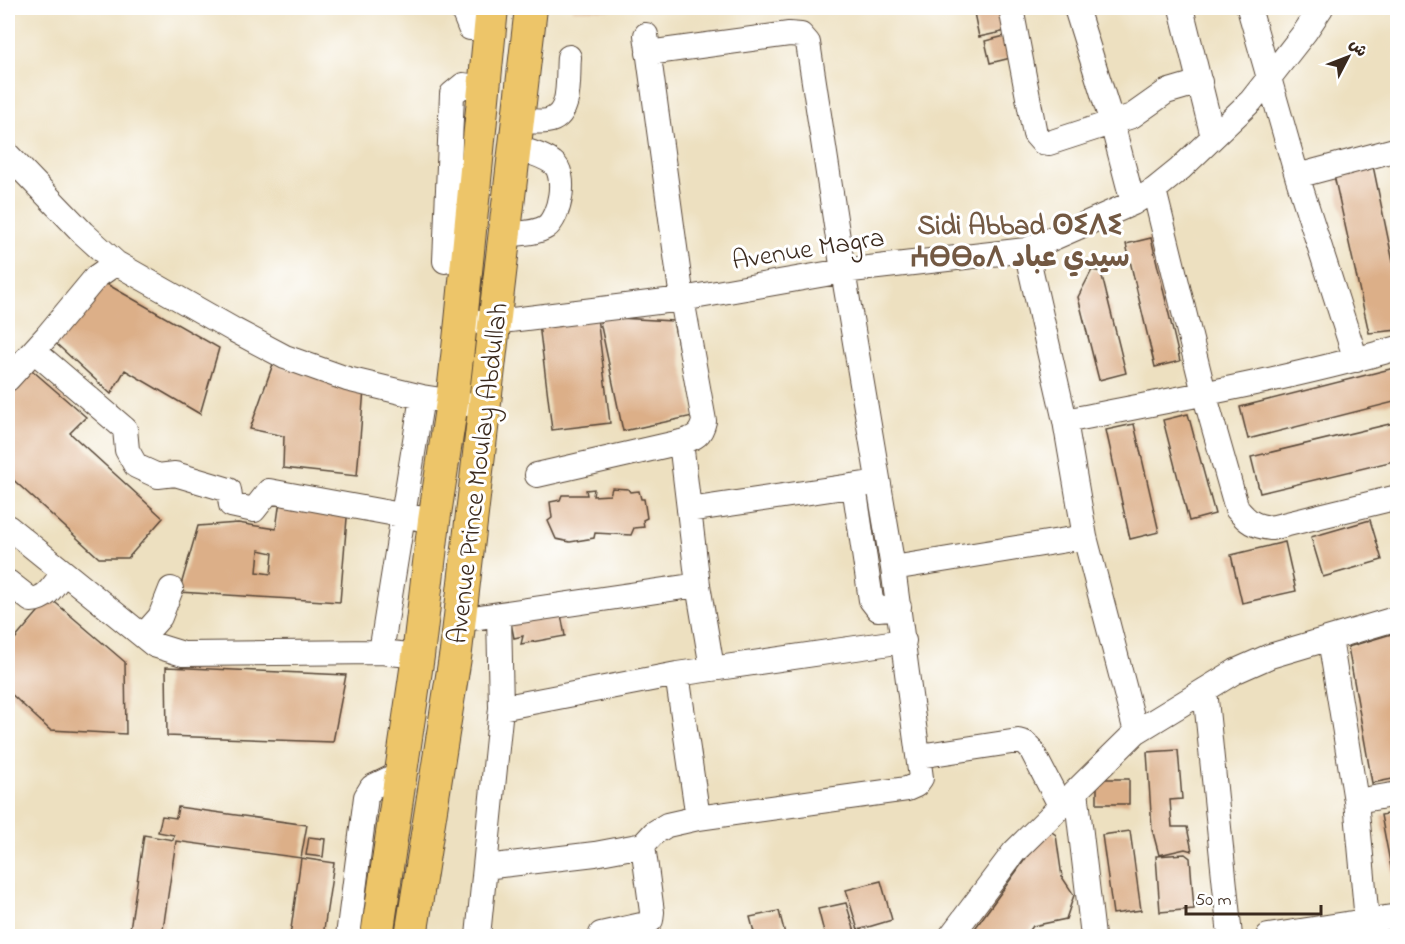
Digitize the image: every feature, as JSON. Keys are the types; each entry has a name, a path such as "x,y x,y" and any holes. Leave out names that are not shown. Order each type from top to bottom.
{"main road":[{"name":"Avenue Prince Moulay Abdullah","path":"411,936 459,620 531,8"},
{"name":"Avenue Prince Moulay Abdullah","path":"376,936 418,656 419,518 437,400 462,322 460,212 484,88 475,14"}],"street":[{"path":"1011,8 1035,134 1042,142 1049,143 1132,116 1166,92 1200,82"},
{"path":"1076,8 1112,123 1133,204"},
{"path":"1181,8 1214,137"},
{"path":"1249,8 1297,176 1356,360"},
{"path":"1300,8 1305,32"},
{"name":"Avenue Magra","path":"462,322 495,322 682,299 843,271 1026,250 1133,204 1180,170 1251,100 1321,8"},
{"path":"537,475 681,442 697,437 702,430 704,421 682,299 647,44 795,33 805,38 809,48 843,271 866,484 871,600 878,609 899,607"},
{"path":"504,235 534,231 547,226 558,211 561,174 553,163 516,133 561,113 565,103 569,57"},
{"path":"1297,176 1398,149"},
{"path":"8,155 83,234 116,263 285,357 347,379 437,400 485,406"},
{"path":"1154,190 1204,393 1237,508 1256,526 1271,528 1398,497"},
{"path":"445,261 460,212"},
{"path":"1026,250 1065,421 1085,537 1136,732"},
{"path":"8,380 96,277 116,263"},
{"path":"1065,421 1356,360 1398,348"},
{"path":"34,351 124,429 127,450 136,465 158,476 175,474 229,490 231,505 254,510 269,491 419,518 381,652"},
{"path":"681,442 698,585 712,668"},
{"path":"689,510 866,484"},
{"path":"485,867 595,854 643,845 654,833 667,825 698,818 907,789 916,785 921,778 919,756 893,568 866,484"},
{"path":"8,527 154,645 183,654 381,652 418,656"},
{"path":"893,568 1085,537"},
{"path":"8,582 32,600 39,600 46,596 63,573"},
{"path":"459,620 698,585"},
{"path":"143,636 160,617 171,589"},
{"path":"478,936 501,708 499,615"},
{"path":"951,936 1014,852 1136,732 1236,671 1270,656 1398,618"},
{"path":"1330,639 1356,801 1367,921"},
{"path":"501,708 712,668 904,641"},
{"path":"677,674 698,818"},
{"path":"1205,690 1230,936"},
{"path":"919,756 1018,741 1025,743 1031,749 1068,798 1093,936"},
{"path":"348,936 366,797 372,787 401,773"},
{"path":"1356,801 1398,794"},
{"path":"601,934 646,924 651,920 652,912 643,845"},
{"path":"1277,936 1398,915"}],"building":[{"path":"573,8 611,8 612,10 573,10"},
{"path":"973,8 1006,8 1011,30 979,37"},
{"path":"1013,34 1019,56 990,63 985,41"},
{"path":"1372,161 1398,286 1398,330 1369,333 1333,171"},
{"path":"1151,238 1180,361 1155,367 1126,244"},
{"path":"1092,270 1101,272 1126,373 1099,380 1078,297"},
{"path":"98,279 219,348 200,414 125,370 111,394 50,338"},
{"path":"597,317 610,423 552,430 539,324"},
{"path":"599,317 673,321 693,416 623,431"},
{"path":"273,364 364,389 357,476 283,468 284,436 250,429"},
{"path":"26,365 86,417 70,433 163,518 128,558 99,558 8,475 8,388"},
{"path":"1398,367 1398,401 1248,439 1240,407"},
{"path":"1188,414 1215,514 1189,521 1163,420"},
{"path":"1398,422 1398,460 1260,493 1251,457"},
{"path":"1134,424 1159,532 1130,539 1106,430"},
{"path":"612,488 628,489 630,492 639,491 641,499 644,499 647,518 643,520 644,527 634,528 631,535 595,533 594,538 570,542 556,539 548,521 552,518 550,502 560,500 562,495 587,495 586,490 594,489 593,496 610,495"},
{"path":"281,493 348,506 340,602 179,592 198,526 238,523 276,529","holes":["259,550 273,553 271,574 257,572"]},
{"path":"1370,520 1382,560 1323,577 1311,537"},
{"path":"1285,542 1296,591 1242,603 1231,555"},
{"path":"50,598 125,662 126,734 50,730 8,691 8,647"},
{"path":"560,609 565,636 521,644 523,636 514,638 511,623"},
{"path":"1398,632 1398,778 1372,783 1348,647"},
{"path":"166,667 346,675 333,742 167,736"},
{"path":"1178,750 1182,799 1170,800 1172,827 1187,827 1192,851 1185,849 1159,855 1152,829 1147,752"},
{"path":"1097,779 1129,779 1129,804 1097,804"},
{"path":"178,807 307,825 301,858 176,841 162,936 129,936 144,835 173,840 174,835 158,832 162,816 176,818"},
{"path":"1398,812 1398,877 1393,878 1381,815"},
{"path":"1047,829 1056,835 1062,877 1074,895 1066,919 1033,926 1026,936 975,936 971,934"},
{"path":"1130,831 1141,910 1113,914 1102,835"},
{"path":"309,837 325,839 323,857 306,855"},
{"path":"1185,854 1190,858 1194,909 1160,912 1156,856"},
{"path":"301,858 334,863 323,936 290,936"},
{"path":"881,881 892,920 858,930 846,890"},
{"path":"846,903 855,932 825,936 818,909"},
{"path":"779,911 785,934 755,936 750,917"}],"district":[{"name":"Sidi Abbad ⵙⵉⴷⵉ ⵄⴱⴱⴰⴷ سيدي عباد","path":"1020,240"}]}
